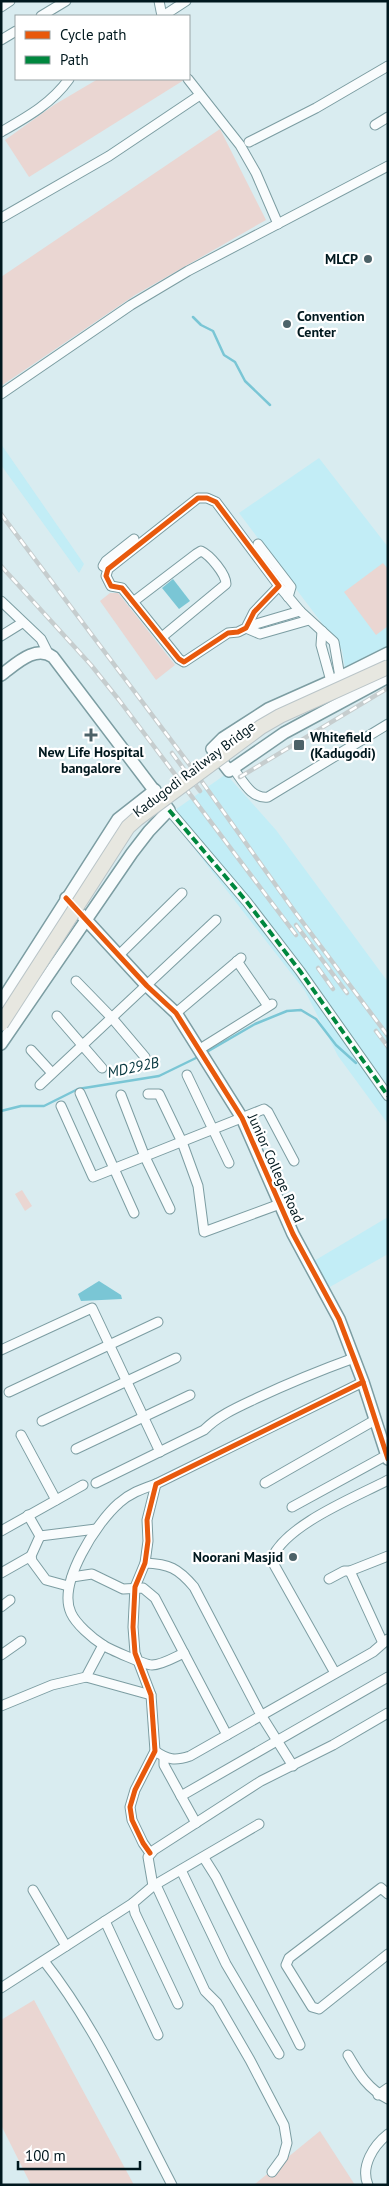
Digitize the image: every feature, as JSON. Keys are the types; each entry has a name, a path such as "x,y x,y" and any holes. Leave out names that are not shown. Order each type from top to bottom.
{"main road":[{"name":"Kadugodi Railway Bridge","path":"1,1011 123,824 140,807 232,738 269,715 388,659"},
{"path":"1,1024 128,827 261,727 280,716 388,666"}],"street":[{"path":"1,7 10,1"},
{"path":"43,15 66,1"},
{"path":"158,1 162,15"},
{"path":"164,15 186,1"},
{"path":"1,40 15,32"},
{"path":"249,142 316,108 388,66"},
{"path":"1,132 40,109 59,92 68,80"},
{"path":"189,80 240,145 256,173 278,224"},
{"path":"1,218 109,156 200,96"},
{"path":"376,125 388,117"},
{"path":"1,394 131,305 188,271 388,166"},
{"path":"279,586 254,612 246,628 238,632 228,633 184,662 179,659 122,588 114,588 108,583 106,576 108,569 198,498 216,502 288,597 322,631 321,645 336,679"},
{"path":"108,569 104,566 106,560 134,539"},
{"path":"258,544 291,587 288,597"},
{"path":"133,602 196,554 201,552 208,555 223,575 226,584 162,637"},
{"path":"1,601 41,639 49,655 169,810 247,902 300,971 388,1096"},
{"path":"256,624 300,611"},
{"path":"246,628 260,634 309,620"},
{"path":"1,636 22,622"},
{"path":"1,675 33,654 41,652 49,655"},
{"path":"388,653 268,710 223,738 212,749 229,771 291,728 388,677"},
{"path":"233,768 254,794 268,797 388,724"},
{"path":"1,1002 118,819 155,790"},
{"path":"1,1044 132,853 148,831 169,810"},
{"path":"119,955 182,893"},
{"name":"Junior College Road","path":"66,898 147,986 176,1013 242,1118 293,1234 339,1319 363,1382 387,1457"},
{"path":"40,1085 216,920"},
{"path":"176,1013 239,960 270,1005 200,1050"},
{"path":"76,982 112,1018 144,1057"},
{"path":"57,1016 102,1068"},
{"path":"31,1050 52,1073"},
{"path":"187,1075 229,1163"},
{"path":"80,1093 134,1213"},
{"path":"148,1094 159,1094 182,1142 198,1186 204,1232 280,1204"},
{"path":"121,1095 145,1157 170,1209"},
{"path":"60,1106 93,1177 264,1109 268,1112 294,1161"},
{"path":"1,1350 92,1308 160,1452"},
{"path":"9,1392 158,1322"},
{"path":"42,1420 176,1358"},
{"path":"96,1483 204,1430 216,1418 244,1404 287,1384 354,1358"},
{"path":"184,1653 152,1665 138,1660 103,1645 83,1628 70,1612 68,1586 79,1558 96,1529 119,1503 130,1495 363,1382"},
{"path":"76,1449 190,1395"},
{"path":"265,1483 375,1420"},
{"path":"21,1435 56,1500"},
{"path":"292,1507 387,1457"},
{"path":"335,1673 272,1558 308,1520 388,1480"},
{"path":"150,1853 132,1820 130,1807 135,1790 155,1751 151,1695 138,1660 133,1627 137,1591 145,1563 148,1541 147,1520 156,1484"},
{"path":"1,1530 83,1485"},
{"path":"28,1515 40,1536"},
{"path":"40,1536 96,1529"},
{"path":"1,1573 31,1556 40,1536"},
{"path":"31,1556 35,1566 46,1580 68,1586"},
{"path":"329,1579 344,1571 388,1556"},
{"path":"145,1563 172,1567 194,1587 261,1715 292,1766"},
{"path":"155,1751 164,1757 178,1760 190,1756 372,1652 386,1641 350,1570"},
{"path":"72,1577 92,1574 116,1587 137,1591 155,1598 227,1735"},
{"path":"1,1607 10,1600"},
{"path":"1,1655 21,1641"},
{"path":"1,1706 52,1685 80,1680 86,1677 103,1645"},
{"path":"86,1677 151,1695"},
{"path":"181,1796 388,1677"},
{"path":"272,2172 283,2157 288,2143 284,2125 217,2002 205,1991 154,1886 148,1862 150,1853 261,1782 333,1745 388,1713"},
{"path":"164,1757 164,1765 196,1823"},
{"path":"1,1988 133,1903 154,1886 259,1824"},
{"path":"204,1858 216,1877 300,2045"},
{"path":"181,1870 226,1964 279,2054"},
{"path":"388,1894 382,1888 377,1891 289,1958 286,1965 312,2008 319,2009 388,1954"},
{"path":"33,1890 66,1946"},
{"path":"133,1903 135,1913 178,2004"},
{"path":"105,1921 158,2035"},
{"path":"44,1961 62,1984 102,2051 172,2185"},
{"path":"348,2055 364,2082 378,2094 388,2099"},
{"path":"378,2094 388,2088"},
{"path":"368,2185 366,2176 372,2149 377,2142 388,2134"}],"shaded area":[{"path":"96,80 184,80 29,177 5,140 54,105"},
{"path":"220,129 266,220 135,295 1,386 1,277"},
{"path":"1,444 84,564 79,573 1,465"},
{"path":"319,458 388,547 388,648 346,674 342,650 239,513"},
{"path":"383,563 388,569 388,626 376,635 344,592"},
{"path":"173,579 190,601 179,609 162,588"},
{"path":"110,593 118,593 175,665 156,680 100,601"},
{"path":"226,774 276,830 388,982 388,1124 338,1056 305,991 168,815"},
{"path":"22,1190 32,1206 25,1211 15,1194"},
{"path":"388,1217 388,1254 328,1288 314,1261"},
{"path":"99,1281 121,1295 122,1299 81,1301 78,1294"},
{"path":"34,2000 134,2185 31,2185 1,2125 1,2020"},
{"path":"320,2131 355,2185 255,2185 255,2184"}],"waterway":[{"path":"193,317 201,325 213,331 224,355 235,362 245,381 270,405"},
{"name":"MD292B","path":"205,1053 255,1024 287,1011 301,1010 316,1019 336,1045 356,1063"},
{"name":"MD292B","path":"1,1111 21,1106 44,1106 78,1089 159,1076 198,1057"}],"railway":[{"path":"1,514 195,772 295,912 388,1036"},
{"path":"1,566 91,665 119,700 296,935"},
{"path":"240,777 388,688"},
{"path":"172,753 200,791"},
{"path":"296,925 347,993"},
{"path":"318,968 333,989"},
{"path":"376,1031 388,1047"}],"marked path":[{"path":"169,810 247,902 300,971 388,1096"}],"cycle path":[{"path":"198,498 207,498 216,502 279,586 254,612 246,628 238,632 228,633 184,662 179,659 122,588 111,586 106,576 108,569 198,498"},
{"path":"66,898 147,986 176,1013 242,1118 293,1234 339,1319 363,1382 388,1459"},
{"path":"150,1853 132,1820 130,1807 135,1790 155,1751 151,1695 135,1653 133,1627 135,1587 145,1563 148,1541 147,1520 156,1484 363,1382"}],"place":[{"name":"MLCP","path":"368,259"},
{"name":"Convention Center","path":"287,324"},
{"name":"New Life Hospital bangalore","path":"91,735"},
{"name":"Whitefield (Kadugodi)","path":"299,745"},
{"name":"Noorani Masjid","path":"293,1557"}]}
